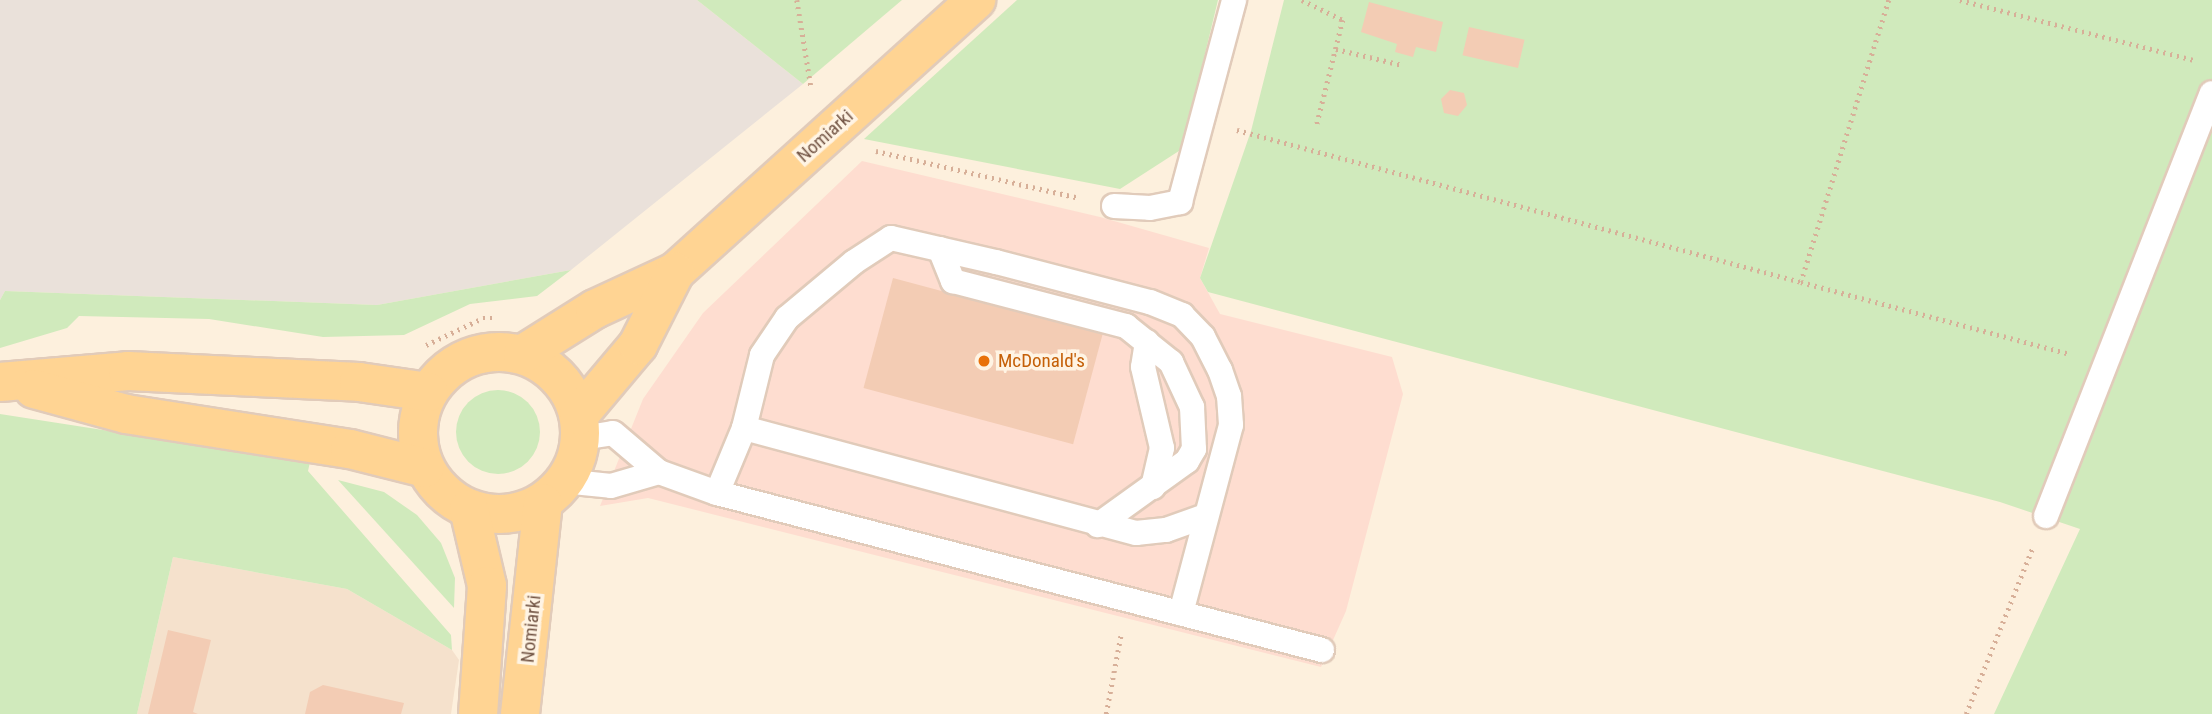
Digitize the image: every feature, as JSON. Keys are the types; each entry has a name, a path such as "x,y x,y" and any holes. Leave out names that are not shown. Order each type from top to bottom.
{"main road":[{"name":"Nomiarki","path":"523,354 596,309 676,272 976,0"},
{"name":"Nomiarki","path":"580,426 638,345 676,272"},
{"path":"480,353 523,354 537,357 566,386 580,426 577,459 553,492 509,514 469,509 441,492 425,468 418,443 419,417 428,392 450,368 480,353"},
{"path":"4,382 128,371 359,382 428,392"},
{"path":"4,382 126,414 350,449 425,468"},
{"name":"Nomiarki","path":"520,714 553,492"},
{"path":"469,509 487,586 478,714"}],"lane":[{"path":"1114,206 1150,208 1180,202 1234,0"},
{"path":"2046,516 2212,93"},
{"path":"717,493 744,428 762,355 787,318 854,262 891,238 1150,302 1182,315 1203,337 1229,396 1231,425 1181,613"},
{"path":"940,249 953,281 1126,327 1171,362 1184,387 1195,426 1194,449 1187,461 1098,525"},
{"path":"1147,342 1143,367 1162,448 1153,487"},
{"path":"580,426 613,433 659,472 717,493 1322,650"},
{"path":"744,428 1098,525 1136,533 1166,530 1205,516"},
{"path":"553,492 611,485 659,472"}],"path":[{"path":"797,0 811,86"},
{"path":"1302,0 1343,20 1316,128"},
{"path":"1801,282 1888,0"},
{"path":"1960,0 2199,61"},
{"path":"1336,49 1402,65"},
{"path":"1251,131 2107,364"},
{"path":"828,133 864,149 1114,206"},
{"path":"1966,714 2046,516"},
{"path":"1107,714 1127,599"}],"shaded area":[{"path":"0,0 697,0 803,84 571,270 377,305 5,291 0,300"},
{"path":"862,161 1100,217 1209,248 1200,278 1220,314 1392,357 1403,394 1346,611 1321,667 648,498 600,506 643,399 703,313"},
{"path":"173,557 347,589 452,650 459,660 451,714 137,714"}],"green space":[{"path":"697,0 902,0 803,84"},
{"path":"1017,0 1218,0 1182,149 1120,189 864,139"},
{"path":"1284,0 2212,0 2212,714 1994,714 2080,529 2000,502 1208,292 1200,278 1251,131"},
{"path":"571,270 537,296 470,304 404,335 323,337 209,319 79,316 67,328 0,348 0,300 5,291 377,305"},
{"path":"498,390 514,393 528,402 537,416 540,432 537,448 528,462 514,471 498,474 482,471 468,462 459,448 456,432 459,416 468,402 482,393"},
{"path":"0,414 310,462 308,471 451,635 452,650 347,589 173,557 137,714 0,714"},
{"path":"338,480 384,492 417,515 441,543 455,578 454,608"}],"building":[{"path":"1369,2 1443,22 1436,52 1416,47 1413,57 1395,52 1397,44 1361,32"},
{"path":"1469,27 1525,40 1518,68 1462,55"},
{"path":"1450,90 1464,93 1467,105 1458,116 1444,113 1441,99"},
{"name":"McDonald's","path":"893,278 1103,334 1073,444 863,388"},
{"path":"168,630 211,640 193,712 198,714 148,714"},
{"path":"323,685 404,703 401,714 305,714 310,692"}],"place":[{"name":"McDonald's","path":"984,361"}]}
